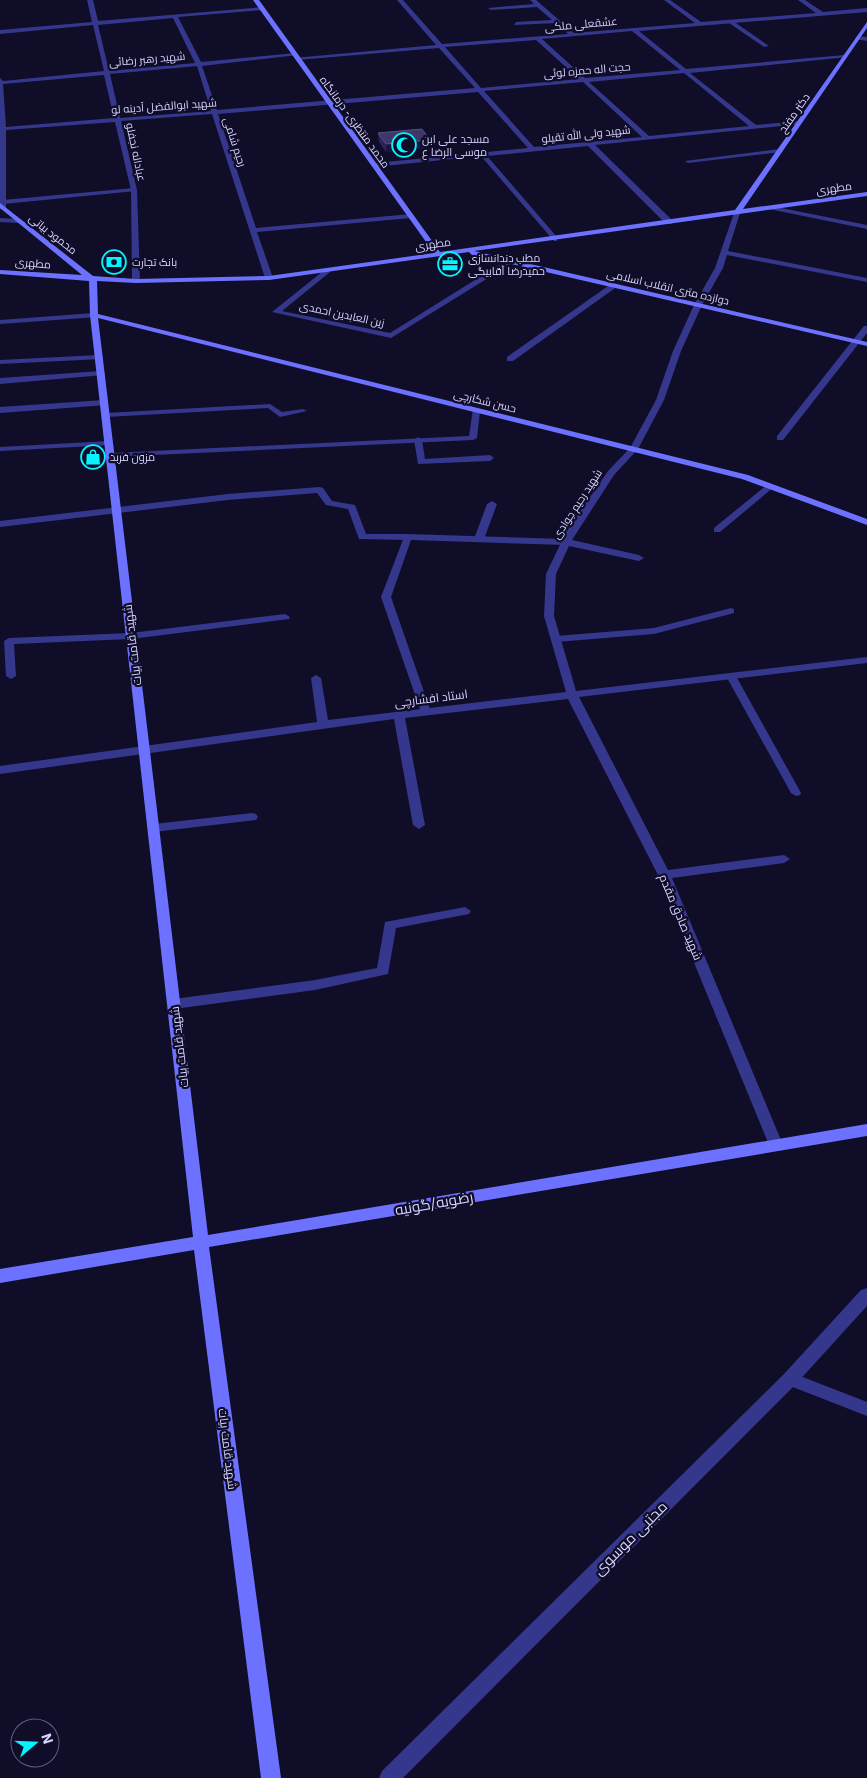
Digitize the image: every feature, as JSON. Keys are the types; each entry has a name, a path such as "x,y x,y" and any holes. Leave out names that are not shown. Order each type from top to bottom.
{"main road":[{"name":"محمد منتظری- درمانگاه","path":"256,0 439,255"},
{"name":"دکتر مفتح","path":"737,213 867,24"},
{"name":"مطهری","path":"0,272 93,280 136,281 269,278 867,194"},
{"name":"محمود بیاتی","path":"2,205 18,221 93,280"},
{"name":"دوازده متری انقلاب اسلامی","path":"464,251 867,344"},
{"name":"شهید قامت بیات","path":"93,280 94,315 201,1242 271,1778"},
{"name":"حسن شکارچی","path":"94,315 744,477 867,522"},
{"name":"رضویه/گونیه","path":"0,1276 867,1130"}],"street":[{"name":"عباداله نجفلو","path":"90,0 134,190 136,281"},
{"path":"400,0 477,90 532,149"},
{"path":"533,0 573,35"},
{"path":"667,0 700,24"},
{"path":"801,0 822,14"},
{"path":"491,8 538,5"},
{"path":"0,32 262,8"},
{"path":"501,14 545,10"},
{"name":"عشقعلی ملکی","path":"296,57 867,10"},
{"name":"رحیم شامی","path":"174,16 199,64 269,278"},
{"path":"516,24 557,21"},
{"path":"634,30 754,127"},
{"path":"538,38 647,138"},
{"path":"857,38 867,40"},
{"name":"حجت اله حمزه لوئی","path":"330,103 845,56"},
{"name":"شهید رهبر رضائی","path":"0,82 296,57"},
{"path":"0,82 2,205"},
{"name":"شهید ابوالفضل آدینه لو","path":"2,129 330,103"},
{"name":"شهید ولی الله تقیلو","path":"374,165 799,123"},
{"path":"590,144 669,222"},
{"path":"688,161 780,151"},
{"path":"482,154 554,238"},
{"path":"771,208 867,227"},
{"name":"شهید رحیم جوادی","path":"572,695 549,616 551,574 566,542 612,473 634,449 660,400 677,351 698,305 719,268 737,213"},
{"path":"253,230 411,216"},
{"path":"0,220 18,221"},
{"path":"723,252 867,280"},
{"name":"زین العابدین احمدی","path":"327,270 276,312 391,336 510,262"},
{"path":"510,359 614,286"},
{"path":"0,322 94,315"},
{"path":"780,438 867,328"},
{"path":"0,362 99,357"},
{"path":"0,381 101,373"},
{"path":"0,410 104,403"},
{"path":"418,440 420,462 490,458"},
{"path":"0,524 117,510 320,490 329,503 352,507 362,537 408,537"},
{"path":"479,539 492,504"},
{"path":"566,542 639,558"},
{"path":"11,676 9,641 132,636 285,617"},
{"name":"استاد افشارچی","path":"0,770 323,725 867,660"},
{"path":"316,678 323,725"},
{"name":"شهید صادق مقدم","path":"572,695 664,875 776,1145"},
{"path":"399,716 418,825"},
{"path":"154,828 252,817"},
{"path":"664,875 784,859"},
{"path":"174,1004 315,985 383,971 390,925 465,911"},
{"name":"مجتبی موسوی","path":"389,1778 790,1379 867,1295"}],"lane":[{"path":"731,22 766,46"},
{"path":"2,205 134,190"},
{"path":"106,416 270,406 280,415 303,411"},
{"path":"0,449 110,449 473,438 476,411"},
{"path":"718,530 770,486"},
{"path":"426,712 386,597 408,537 566,542"},
{"path":"556,639 654,631 731,610"},
{"path":"731,676 796,793"},
{"path":"790,1379 867,1409"}],"building":[{"path":"422,129 430,140 386,144 378,133"}],"place":[{"name":"مسجد علی ابن موسی الرضا ع","path":"404,145"},
{"name":"بانک تجارت","path":"114,262"},
{"name":"مطب دندانسازی حمیدرضا آقابیگی","path":"450,264"},
{"name":"مزون فربد","path":"93,457"}]}
